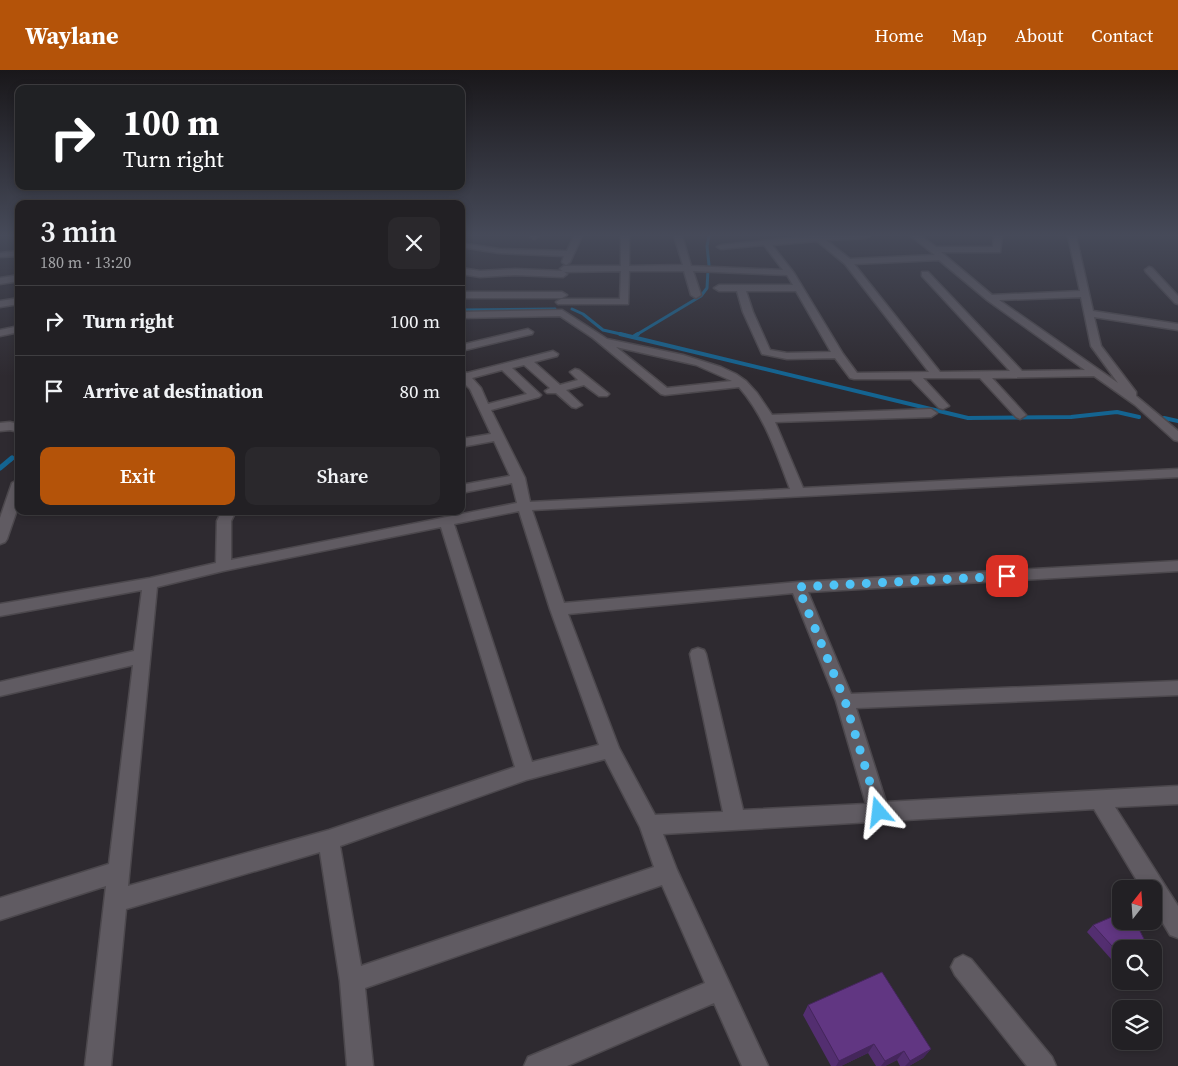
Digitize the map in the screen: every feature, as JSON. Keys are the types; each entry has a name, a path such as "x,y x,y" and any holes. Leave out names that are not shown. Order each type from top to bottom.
{"street":[{"path":"537,282 625,302 625,282"},
{"path":"563,282 562,289 604,341 665,392 742,383"},
{"path":"465,313 583,282"},
{"path":"692,282 696,295"},
{"path":"795,282 838,355 854,376 1094,373"},
{"path":"864,282 938,376"},
{"path":"933,282 1018,373"},
{"path":"972,282 990,298 1094,373 1172,426 1178,436"},
{"path":"1082,282 1096,346 1139,404"},
{"path":"1161,282 1178,300"},
{"path":"719,288 798,288"},
{"path":"741,288 766,352 786,356 838,355"},
{"path":"465,295 562,289"},
{"path":"990,298 1085,294"},
{"path":"0,304 15,301"},
{"path":"1090,313 1178,327"},
{"path":"0,333 15,331"},
{"path":"465,347 528,332"},
{"path":"604,341 715,367 742,383 769,419 798,493"},
{"path":"465,375 505,367 553,354"},
{"path":"526,361 576,405"},
{"path":"505,367 535,396"},
{"path":"575,372 602,394"},
{"path":"983,374 1020,415"},
{"path":"915,376 943,406"},
{"path":"465,377 475,388 518,478 524,506 558,608 610,750 649,825 667,873 756,1066"},
{"path":"485,408 586,381"},
{"path":"769,419 931,413"},
{"path":"0,427 15,427"},
{"path":"465,442 499,436"},
{"path":"0,610 150,583 223,566 524,506 1178,473"},
{"path":"465,488 518,478"},
{"path":"0,539 15,495"},
{"path":"223,566 224,521 227,515"},
{"path":"446,521 526,772"},
{"path":"558,608 798,587 1178,566"},
{"path":"98,1066 150,583"},
{"path":"798,587 845,701 879,812"},
{"path":"698,654 735,820"},
{"path":"0,689 142,656"},
{"path":"845,701 1178,688"},
{"path":"115,901 329,840 526,772 610,750"},
{"path":"649,825 1178,795"},
{"path":"1099,799 1177,923"},
{"path":"329,840 352,981 360,1066"},
{"path":"0,909 118,872"},
{"path":"352,981 667,873"},
{"path":"963,967 1043,1066"},
{"path":"537,1066 719,989"}],"building":[{"path":"1112,917 1112,930 1140,930 1144,940 1112,940 1112,946 1093,925"},
{"path":"882,972 931,1049 910,1061 904,1051 885,1061 874,1044 839,1061 808,1005"}],"waterway":[{"path":"636,335 701,296 707,288 707,282"},
{"path":"465,310 555,309"},
{"path":"572,309 583,314 603,330 625,335"},
{"path":"620,334 968,418 1071,417 1117,412 1139,417"},
{"path":"633,337 638,334"},
{"path":"1164,418 1178,421"},
{"path":"0,468 12,458 10,460"}],"route":[{"path":"879,812 845,701 798,587 1007,576"}]}
